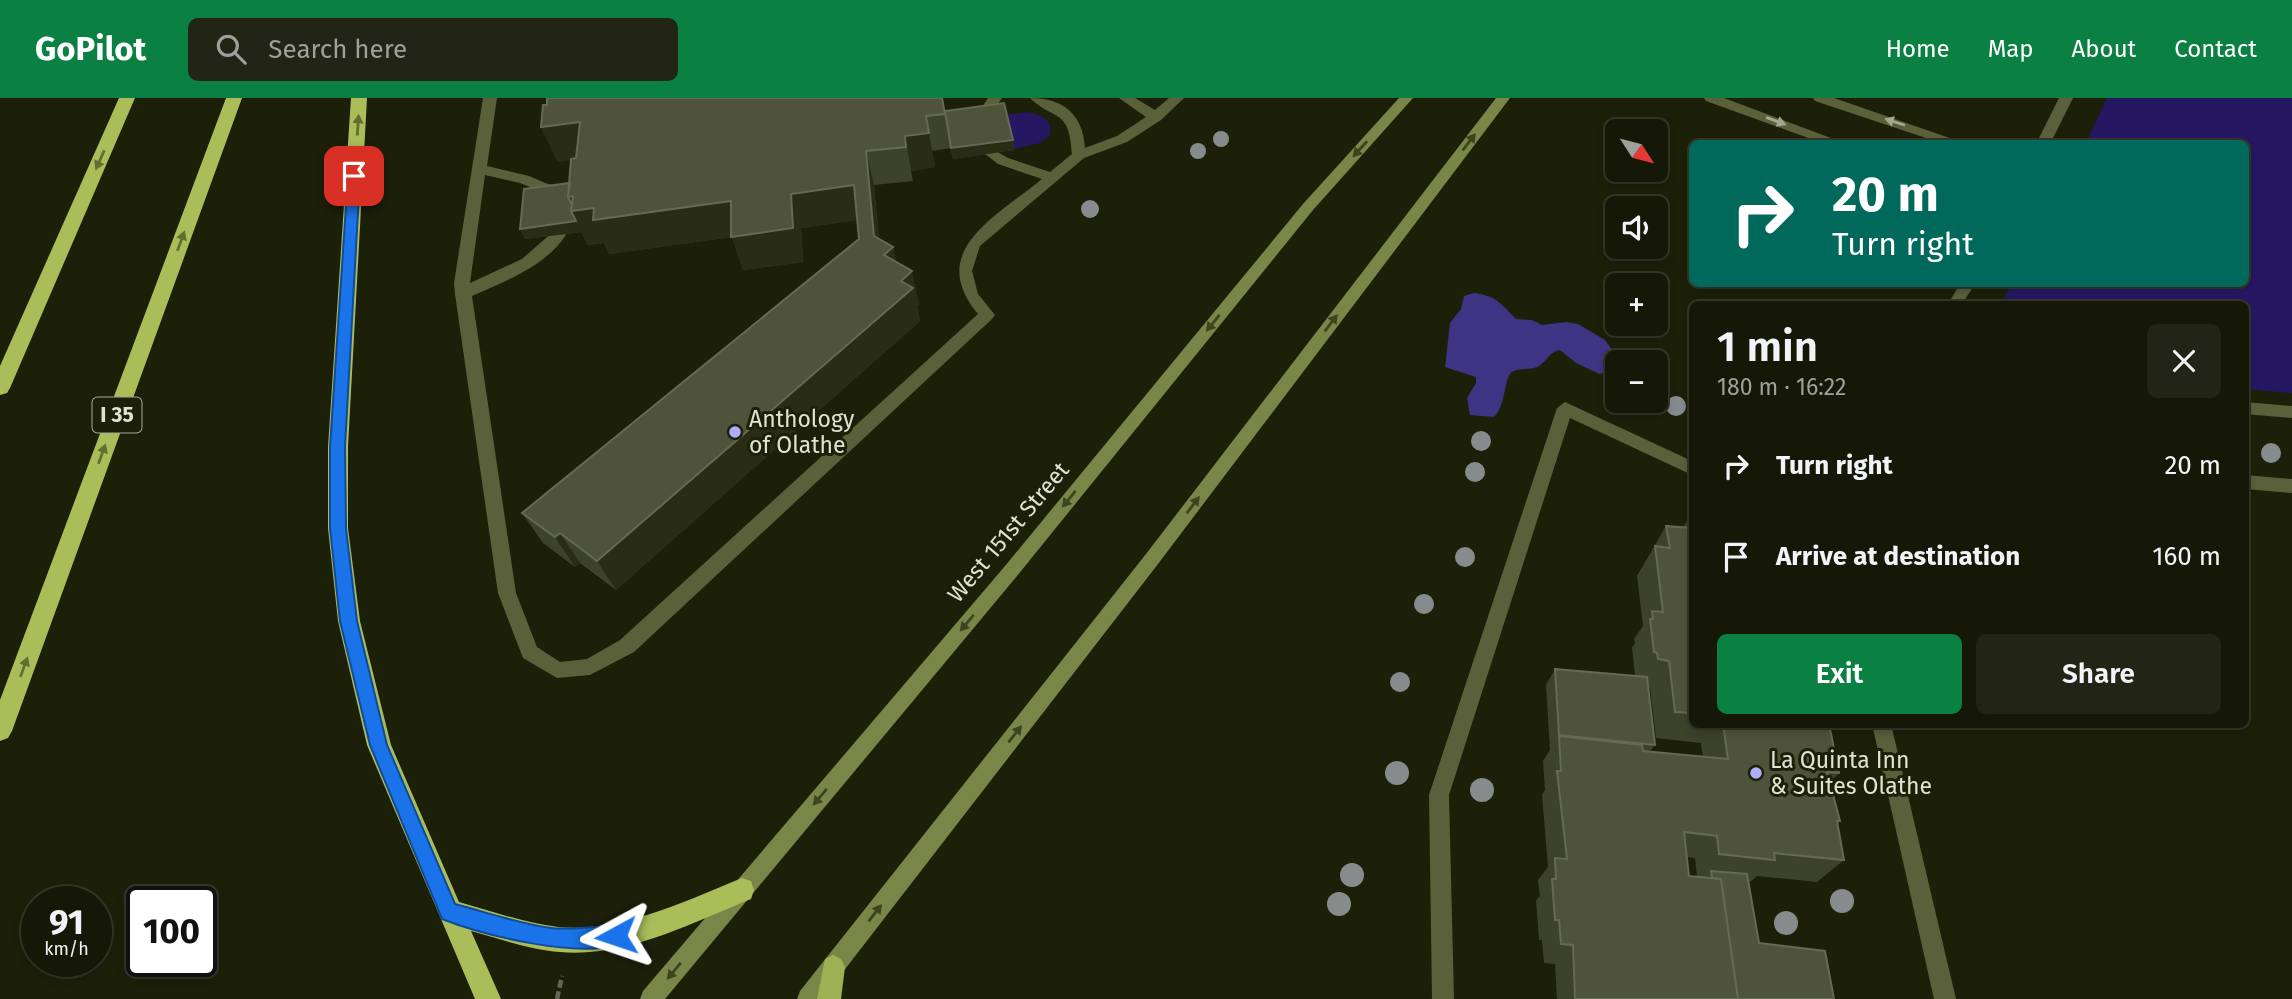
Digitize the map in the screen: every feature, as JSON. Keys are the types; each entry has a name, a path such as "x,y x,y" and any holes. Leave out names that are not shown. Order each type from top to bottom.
{"highway":[{"path":"0,388 127,98"},
{"name":"I 35","path":"0,732 234,98"},
{"path":"359,98 341,383 338,528 349,621 379,745 488,999"},
{"path":"449,912 547,937 573,940 616,936 742,890"},
{"path":"829,999 833,967"}],"main road":[{"name":"West 151st Street","path":"651,999 1011,570 1308,207 1406,98"},
{"path":"808,999 1160,548 1503,98"}],"street":[{"path":"490,98 462,283 463,294 507,593 530,652 557,670 590,667 627,646 987,314 971,296 965,271 973,244 1079,155 1122,139 1156,117 1177,98"},
{"path":"983,116 995,98"},
{"path":"1037,98 1072,118 1078,132 1079,155"},
{"path":"1126,98 1156,117"},
{"path":"1712,98 1829,140"},
{"path":"1820,98 1948,140"},
{"path":"2045,140 2066,98"},
{"path":"990,153 1003,161 1051,177"},
{"path":"479,169 524,179 562,195"},
{"path":"463,294 524,264 552,244 559,235"},
{"path":"1443,999 1439,795 1565,408 1689,467"},
{"path":"2249,408 2292,412"},
{"path":"2249,482 2292,486"},
{"path":"1882,728 1945,999"}],"path":[{"path":"557,999 562,976"}],"shaded area":[{"path":"2107,98 2292,98 2292,393 2249,389 2249,301 2003,301 2010,287 2249,287 2249,140 2087,140"},
{"path":"1026,112 1041,116 1047,121 1050,135 1040,143 1014,149 1006,115"},
{"path":"1482,294 1502,305 1516,319 1532,320 1542,325 1566,322 1578,324 1605,340 1612,350 1605,350 1605,373 1600,374 1576,363 1560,350 1556,351 1539,366 1518,370 1509,375 1501,406 1494,417 1470,415 1467,398 1476,383 1476,377 1445,367 1450,323 1461,309 1464,296"}],"building":[{"name":"Anthology of Olathe","path":"547,98 942,98 945,114 926,116 929,133 905,136 906,147 866,151 874,236 893,247 884,255 912,271 901,281 913,288 597,561 560,533 555,537 522,513 859,239 854,185 791,194 793,228 731,237 731,201 593,220 594,208 571,211 573,196 568,197 571,159 576,158 580,122 541,127 543,105 547,105"},
{"path":"1004,103 1013,140 951,148 945,111"},
{"path":"570,183 568,197 576,221 520,229 524,189"},
{"path":"1666,526 1689,528 1689,713 1675,712 1669,661 1658,659 1657,653 1654,652 1650,619 1653,619 1652,611 1663,612 1655,546 1670,548"},
{"path":"1555,669 1647,677 1655,745 1559,735"},
{"name":"La Quinta Inn & Suites Olathe","path":"1724,728 1830,728 1839,773 1827,772 1840,821 1837,821 1844,860 1774,853 1775,860 1719,854 1717,836 1684,832 1689,876 1721,879 1738,999 1575,999 1573,945 1561,944 1559,920 1555,920 1552,879 1556,879 1555,858 1567,859 1557,771 1561,771 1559,736 1642,745 1643,751 1728,759"},
{"path":"1711,871 1747,874 1759,943 1825,951 1834,999 1738,999 1721,879 1712,878"}],"place":[{"name":"Anthology of Olathe","path":"735,432"},
{"name":"La Quinta Inn & Suites Olathe","path":"1756,773"}],"route":[{"path":"354,176 343,332 338,528 349,621 379,745 449,912 547,937 573,940 616,936"}]}
